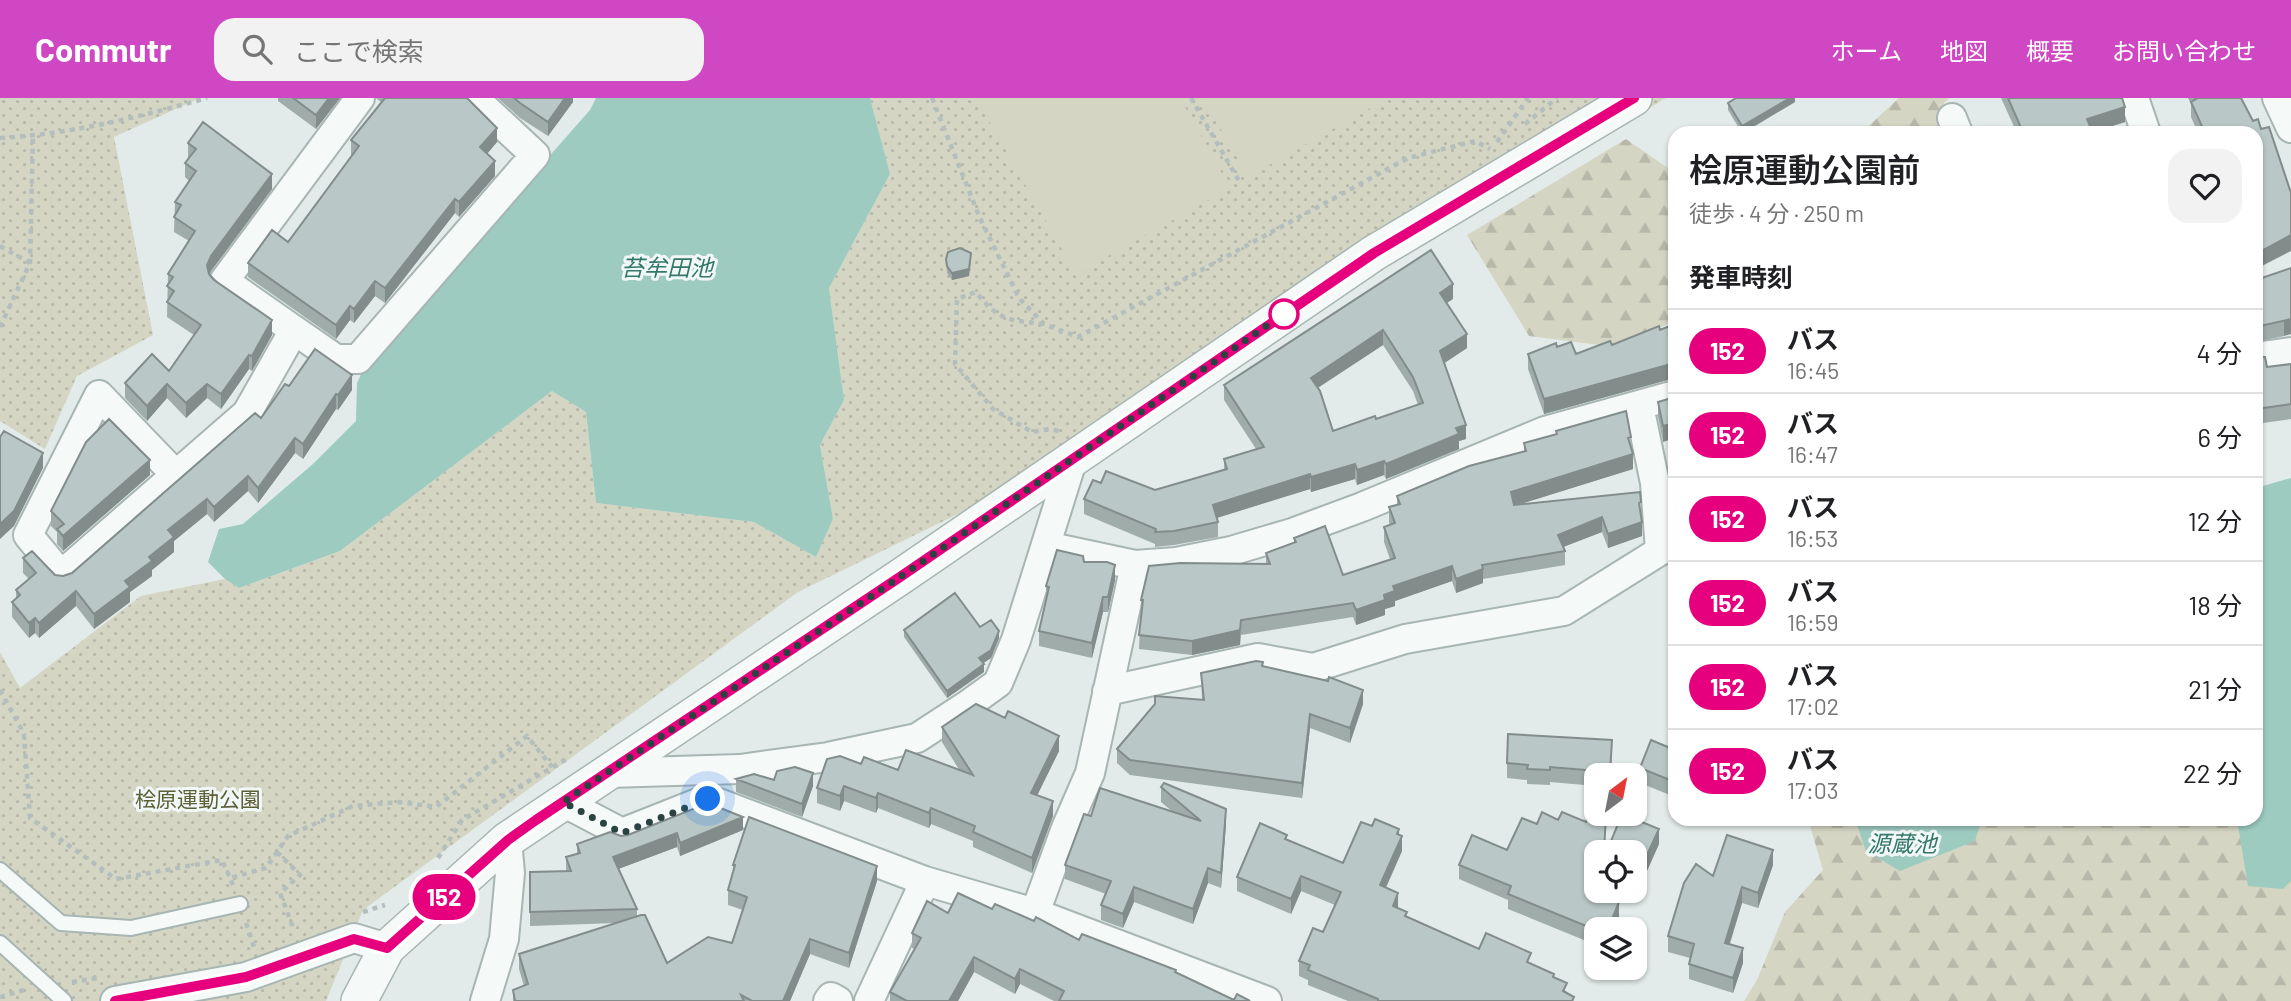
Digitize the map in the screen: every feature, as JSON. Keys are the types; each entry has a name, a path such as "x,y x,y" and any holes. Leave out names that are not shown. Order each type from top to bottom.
{"street":[{"path":"360,98 224,281 336,359 358,359 536,155 474,98"},
{"path":"359,1001 387,948 508,840 609,773 1069,445 1374,253 1634,98"},
{"path":"2134,98 2144,126"},
{"path":"2277,98 2291,128"},
{"path":"176,475 99,395 28,535 61,576 247,413 295,330"},
{"path":"2263,356 2291,352"},
{"path":"1046,546 1135,565 1176,562 1231,551 1292,533 1545,431 1668,397"},
{"path":"1107,691 1258,658 1313,668 1405,639 1564,611 1660,551 1665,481 1639,407"},
{"path":"609,773 740,769 828,757 917,738 998,683 1016,640 1046,546 1069,445"},
{"path":"1035,913 1066,828 1090,773 1135,565"},
{"path":"569,798 622,833 708,799 925,881 1035,913 1267,1001"},
{"path":"485,1001 504,939 510,873 508,840"},
{"path":"869,1001 925,881"},
{"path":"115,1001 246,977 354,939 387,948"},
{"path":"828,1001 831,997 838,1001"}],"lane":[{"path":"0,870 61,923 131,928 240,904"},
{"path":"3,950 65,1001"}],"path":[{"path":"0,138 33,136 134,119 207,98"},
{"path":"932,98 979,216 1019,298 1044,324"},
{"path":"1191,98 1239,181"},
{"path":"0,327 30,263 33,136"},
{"path":"1069,445 1049,429 1032,432 993,409 956,364 957,299 976,292 1006,320 1044,324 1077,337 1408,158 1475,141 1492,150"},
{"path":"0,246 30,263"},
{"path":"0,690 24,734 30,818 116,879 222,860 240,904"},
{"path":"230,878 266,868 288,836 353,806 399,802 436,807 527,736 569,798"},
{"path":"277,852 300,874 280,893 295,934"},
{"path":"0,997 25,990"}],"green space":[{"path":"0,98 200,98 114,137 153,335 77,376 45,449 0,421"},
{"name":"桧原運動公園","path":"870,98 1666,98 1073,458 798,592 363,910 326,1001 0,1001 0,652 20,688 141,596 225,579 239,588 340,551 552,391 586,412 596,503 754,522 816,557 833,519 820,445 844,400 829,288 890,174"},
{"path":"976,98 1180,98 1230,188 1076,274"},
{"path":"1203,98 1388,98 1248,177"},
{"path":"1899,98 1949,98 1944,103 1946,126 1869,126"},
{"path":"1626,139 1668,168 1668,324 1615,347 1529,336 1467,235"},
{"path":"1810,826 2262,826 2291,854 2291,1001 1744,1001 1757,980 1785,912 1823,870"}],"water":[{"name":"苔牟田池","path":"596,98 870,98 890,174 829,288 844,400 820,445 833,519 816,557 754,522 596,503 586,412 552,391 340,551 239,588 225,579 208,562 219,529 243,524 313,464 356,421 357,383 366,364 590,110"},
{"path":"2291,478 2291,881 2283,889 2248,886 2238,826 2263,826 2263,486"},
{"name":"源蔵池","path":"1857,826 1980,826 1975,841 1900,871 1866,851"}],"building":[{"path":"293,98 329,98 316,115"},
{"path":"385,98 467,98 497,128 480,147 495,161 459,202 455,199 385,288 375,281 354,309 350,306 336,325 248,263 272,230 288,242 359,146 351,140"},
{"path":"514,98 565,98 548,122"},
{"path":"1736,98 1790,98 1742,126 1728,103"},
{"path":"2008,98 2122,98 2125,107 2087,119 2090,126 2020,126"},
{"path":"2241,98 2253,121 2258,119 2260,126 2202,126 2191,102 2196,99"},
{"path":"203,122 272,174 207,265 214,280 272,320 252,356 249,355 221,394 207,384 186,403 167,384 147,406 125,383 152,354 169,371 201,325 167,302 174,291 167,286 173,277 168,274 195,231 174,217 181,205 175,202 196,171 185,163 196,149 188,143"},
{"path":"2269,127 2291,193 2291,235 2263,250 2263,128"},
{"path":"960,248 971,253 969,269 952,273 947,266 948,252"},
{"path":"1431,250 1453,284 1440,293 1467,334 1440,351 1466,425 1456,428 1459,434 1386,464 1384,461 1357,470 1355,464 1311,477 1310,474 1213,505 1218,522 1174,531 1155,532 1156,529 1084,499 1093,480 1101,483 1106,471 1155,490 1227,469 1224,459 1264,447 1224,385","holes":["1383,330 1413,377 1423,403 1333,431 1320,391 1311,378"]},
{"path":"2291,268 2291,319 2263,325 2263,278"},
{"path":"1659,326 1660,330 1668,327 1668,365 1544,399 1528,354 1556,343 1557,347 1571,342 1576,354 1610,341 1612,345"},
{"path":"315,349 352,375 303,444 295,438 258,488 248,476 214,507 207,499 168,530 174,537 149,557 152,561 125,581 130,587 94,614 76,591 39,623 35,618 29,623 12,602 20,595 16,590 36,573 23,558 32,551 55,575 72,573 255,413 261,418 285,384 289,386"},
{"path":"2263,357 2267,367 2291,364 2291,404 2263,408"},
{"path":"1668,399 1668,425 1663,426 1658,402"},
{"path":"1626,411 1631,437 1628,438 1633,454 1511,492 1514,505 1640,492 1642,522 1608,534 1602,517 1558,535 1565,551 1482,565 1483,569 1456,579 1452,566 1393,586 1395,591 1384,595 1385,600 1356,610 1353,603 1241,620 1240,630 1192,641 1139,635 1141,600 1149,566 1180,563 1270,564 1266,553 1296,542 1294,538 1325,526 1343,575 1395,558 1384,527 1395,523 1389,507 1400,504 1397,496 1469,466 1526,451 1524,443 1557,434 1556,431"},
{"path":"109,419 150,460 63,536 57,529 64,524 51,511 86,442"},
{"path":"4,431 43,453 14,511 0,524 0,437"},
{"path":"1057,550 1083,556 1084,562 1107,562 1115,565 1108,597 1103,597 1092,643 1039,631 1049,587 1046,586"},
{"path":"955,593 980,627 991,620 999,631 991,650 979,658 984,664 947,691 904,630"},
{"path":"1256,661 1263,662 1262,666 1328,681 1329,677 1363,690 1350,728 1310,714 1302,783 1130,760 1117,749 1155,704 1155,696 1204,700 1201,673"},
{"path":"976,704 1005,718 1008,711 1059,736 1031,793 1053,801 1032,858 973,832 975,826 931,808 929,813 878,793 876,798 844,786 840,796 817,788 827,759 840,756 861,764 864,757 898,770 906,750 973,775 942,727"},
{"path":"1508,734 1612,740 1611,763 1584,763 1584,770 1550,767 1550,770 1527,769 1528,765 1507,763"},
{"path":"1651,740 1668,747 1668,779 1647,771 1647,763 1642,763"},
{"path":"795,767 813,773 802,804 736,779 754,774 774,780 777,771"},
{"path":"1164,783 1226,809 1221,873 1208,868 1193,909 1134,887 1123,914 1101,905 1111,881 1065,865 1084,814 1091,816 1100,788 1201,821 1161,787"},
{"path":"708,803 743,817 680,843 677,833 613,857 637,909 530,912 530,872 571,871 566,857 580,853 577,844 610,832 621,836 628,835"},
{"path":"1542,812 1558,820 1562,812 1584,821 1584,826 1605,826 1605,840 1584,840 1584,903 1619,903 1613,917 1584,917 1584,925 1508,894 1511,886 1459,865 1472,835 1507,850 1522,818 1537,824"},
{"path":"749,817 877,866 849,953 810,939 783,1001 752,1001 741,995 744,1001 515,1001 513,990 528,984 519,954 641,915 645,915 667,963 708,937 732,943 747,897 728,890 733,865"},
{"path":"1375,819 1399,829 1397,834 1402,836 1380,885 1398,893 1393,906 1407,912 1405,916 1479,949 1486,933 1531,953 1527,962 1567,983 1563,991 1574,997 1572,1001 1378,1001 1308,970 1310,965 1299,961 1313,928 1323,932 1341,892 1301,876 1291,899 1237,877 1260,823 1287,835 1285,839 1343,863 1361,822 1372,826"},
{"path":"1647,824 1659,829 1647,855 1647,840 1611,840 1617,826"},
{"path":"1727,835 1773,850 1758,893 1742,887 1725,943 1743,948 1733,978 1689,964 1694,944 1668,936 1684,883 1696,864 1713,876"},
{"path":"958,893 992,909 995,904 1034,921 1036,917 1079,940 1082,934 1176,970 1175,972 1234,1000 1237,994 1250,1001 1059,1001 1064,991 1020,969 1015,979 974,957 949,1001 907,1001 890,992 921,938 912,933 927,901 948,913"}],"bus line":[{"name":"152","path":"115,1001 246,977 354,939 387,948 508,840 536,820 900,577 1374,253 1634,98"}],"route":[{"path":"708,799 622,833 563,802 900,577 1284,314"}]}
